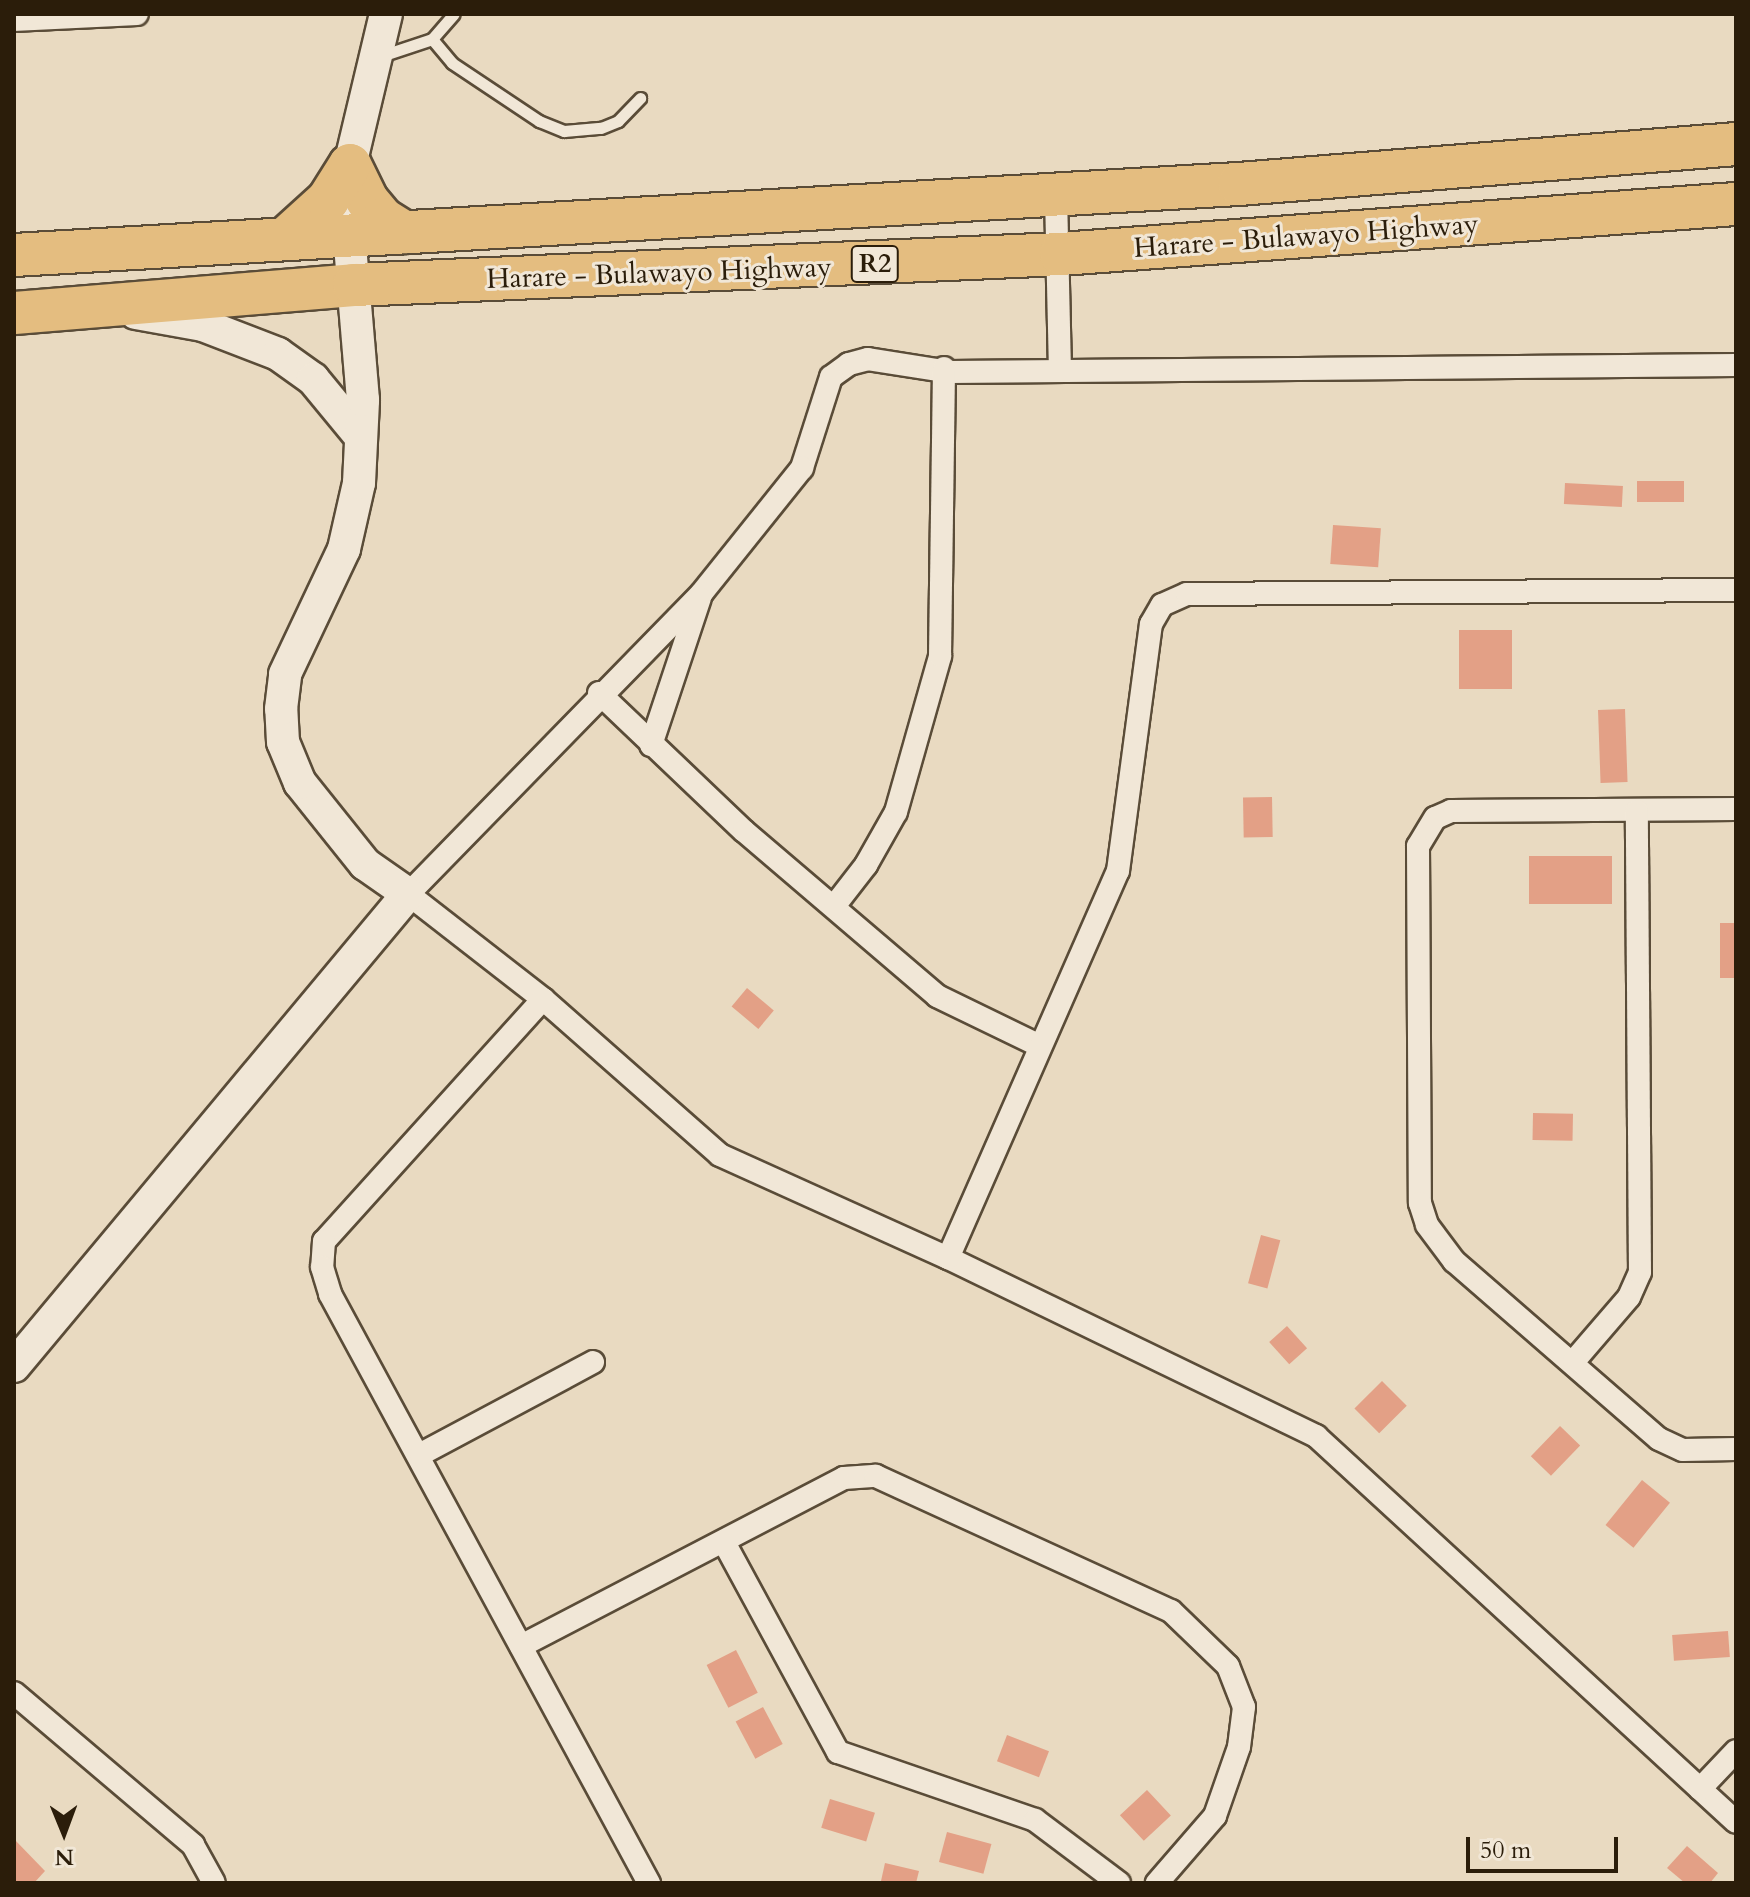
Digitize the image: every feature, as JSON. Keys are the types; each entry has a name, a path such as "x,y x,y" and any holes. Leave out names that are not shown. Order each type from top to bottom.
{"highway":[{"name":"Harare - Bulawayo Highway","path":"14,255 1056,195 1736,144"},
{"path":"287,237 328,200 350,165 375,210 404,232"},
{"name":"Harare - Bulawayo Highway","path":"14,313 108,308 354,285 1061,254 1736,204"}],"street":[{"path":"14,20 137,14"},
{"path":"386,14 350,165 349,235 362,367 359,483 344,549 285,674 283,742 300,783 365,864 543,999 720,1155 948,1258 1316,1436 1736,1822"},
{"path":"1056,195 1061,254 1060,367"},
{"path":"108,308 203,325 278,354 313,379 360,436"},
{"path":"14,1366 408,894 599,693 702,593 802,468 831,377 868,359 944,368 1736,365"},
{"path":"835,905 866,865 896,812 940,656 944,368"},
{"path":"948,1258 1038,1045 1075,976 1118,871 1151,624 1162,605 1187,594 1736,590"},
{"path":"651,745 702,593"},
{"path":"599,693 651,745 937,996 1038,1045"},
{"path":"1736,809 1451,811 1435,818 1418,846 1420,1203 1427,1225 1454,1261 1574,1361 1659,1439 1683,1450 1736,1449"},
{"path":"1574,1361 1629,1297 1640,1272 1637,811"},
{"path":"543,999 324,1241 322,1267 330,1294 421,1454 649,1883"},
{"path":"421,1454 593,1362"},
{"path":"521,1646 725,1544 844,1478 876,1476 1171,1611 1228,1666 1244,1707 1245,1727 1215,1816 1157,1883"},
{"path":"725,1544 838,1752 1035,1820 1119,1883"},
{"path":"14,1693 193,1845 214,1883"},
{"path":"1700,1789 1736,1751"}],"lane":[{"path":"376,57 432,39 454,14"},
{"path":"432,39 452,63 564,131 601,128 618,121 640,98"}],"building":[{"path":"1637,481 1684,481 1684,502 1637,502"},
{"path":"1565,483 1623,486 1622,507 1564,504"},
{"path":"1333,525 1381,528 1378,567 1330,564"},
{"path":"1459,630 1512,630 1512,689 1459,689"},
{"path":"1625,709 1628,782 1601,783 1598,710"},
{"path":"1272,797 1273,837 1244,838 1243,798"},
{"path":"1529,856 1612,856 1612,904 1529,904"},
{"path":"1720,923 1736,923 1736,978 1720,978"},
{"path":"747,988 774,1010 758,1029 732,1006"},
{"path":"1533,1113 1573,1114 1573,1141 1533,1140"},
{"path":"1261,1235 1280,1240 1267,1288 1248,1283"},
{"path":"1287,1326 1307,1348 1289,1364 1269,1342"},
{"path":"1382,1381 1407,1406 1379,1433 1354,1409"},
{"path":"1560,1426 1580,1445 1551,1476 1531,1456"},
{"path":"1642,1480 1670,1503 1633,1548 1605,1525"},
{"path":"1728,1631 1730,1657 1674,1661 1672,1635"},
{"path":"736,1650 758,1693 728,1708 707,1665"},
{"path":"763,1707 783,1744 755,1759 736,1722"},
{"path":"1007,1735 1049,1751 1039,1777 997,1761"},
{"path":"1147,1790 1171,1816 1144,1841 1120,1815"},
{"path":"830,1799 875,1813 866,1841 821,1828"},
{"path":"947,1832 991,1844 983,1874 939,1862"},
{"path":"14,1839 45,1871 34,1883 14,1883"},
{"path":"1687,1846 1718,1873 1710,1883 1685,1883 1667,1868"},
{"path":"885,1863 919,1871 916,1883 881,1881"}]}
